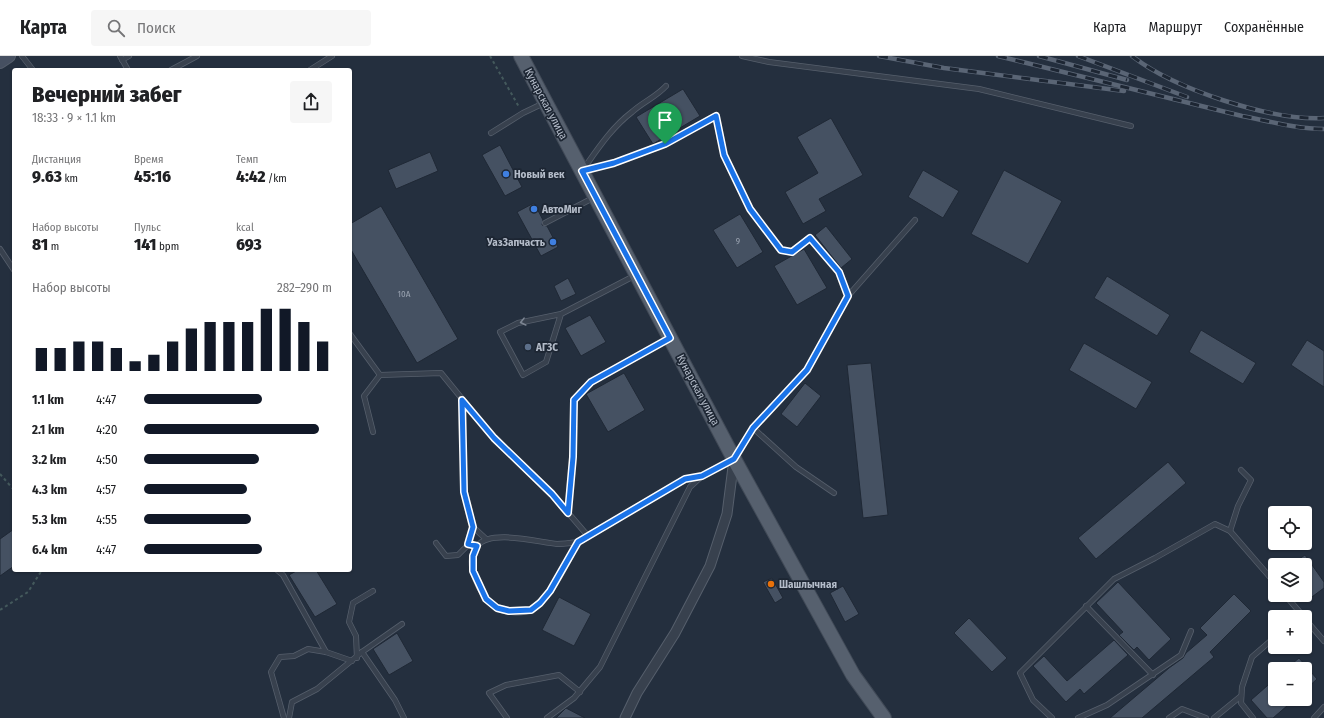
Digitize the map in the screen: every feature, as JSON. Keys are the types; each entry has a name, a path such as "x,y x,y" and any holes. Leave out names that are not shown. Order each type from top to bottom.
{"main road":[{"path":"0,62 9,56"},
{"name":"Кунарская улица","path":"521,56 638,274 734,459 853,675 884,718"}],"street":[{"path":"625,718 637,693 675,633 710,566 727,514 734,459"}],"lane":[{"path":"22,56 31,68"},
{"path":"127,68 121,58 129,56"},
{"path":"175,68 196,56"},
{"path":"313,68 332,56"},
{"path":"742,56 769,62 979,89 1131,126"},
{"path":"582,171 606,137 632,111 657,95 666,86"},
{"path":"491,133 523,113 545,102"},
{"path":"582,171 614,163 665,144 716,116 724,155 750,209 781,250 792,252 810,238 839,272 848,296"},
{"path":"545,223 596,197"},
{"path":"547,718 580,692 600,667 690,488 702,476 734,459 753,428 807,370 848,296 915,220"},
{"path":"0,249 12,267"},
{"path":"561,314 546,362 523,376 500,332 518,324 561,314 638,274"},
{"path":"352,337 380,375"},
{"path":"568,513 573,457 574,400 591,382 670,338"},
{"path":"380,375 441,373 494,438 552,494 588,536"},
{"path":"372,432 364,396 380,375"},
{"path":"436,543 446,556 458,555 468,544 473,527 464,492 462,400"},
{"path":"753,428 796,468 834,493"},
{"path":"1230,531 1238,506 1251,480 1241,470"},
{"path":"578,542 550,591 540,603 531,610 519,612 497,608 486,599 473,571 473,556 477,546 486,539 498,537 558,544 578,542 685,479 702,476"},
{"path":"1052,718 1033,700 1020,673 1114,579 1215,524 1230,531 1268,575"},
{"path":"473,527 486,539"},
{"path":"468,544 477,546"},
{"path":"279,572 283,575 326,652"},
{"path":"357,658 356,636 349,622 353,603 372,591"},
{"path":"1291,602 1297,610"},
{"path":"1086,606 1152,675"},
{"path":"289,718 292,702 317,689 357,658 362,652 402,624"},
{"path":"1312,627 1324,641"},
{"path":"1078,718 1107,705 1180,655 1191,631"},
{"path":"1253,718 1241,703 1242,687 1252,657 1268,643"},
{"path":"284,718 271,672 280,657 294,656 308,649 326,652 352,661"},
{"path":"362,652 395,700 404,718"},
{"path":"507,718 489,693 506,685 559,675 580,692"},
{"path":"1214,718 1241,696"},
{"path":"1314,718 1324,708"},
{"path":"1169,718 1182,709 1206,718"}],"path":[{"path":"490,56 523,113"},
{"path":"0,474 12,488"},
{"path":"0,610 28,592 41,572"}],"building":[{"path":"683,89 700,116 653,144 636,117"},
{"path":"831,118 863,175 819,199 826,211 803,224 785,192 818,173 797,137"},
{"path":"500,145 522,187 505,196 482,155"},
{"path":"430,152 438,171 396,189 388,170"},
{"path":"923,170 959,191 943,218 908,197"},
{"path":"1004,170 1062,201 1028,264 971,234"},
{"path":"534,203 543,220 542,225 547,226 558,247 541,256 517,212"},
{"path":"381,206 458,339 417,363 352,251 352,223"},
{"path":"740,214 763,252 737,268 713,230"},
{"path":"826,226 852,259 841,268 815,235"},
{"path":"804,249 827,288 797,305 774,266"},
{"path":"1107,276 1170,315 1157,336 1094,298"},
{"path":"568,278 576,294 561,301 554,286"},
{"path":"590,315 606,342 581,356 565,328"},
{"path":"1201,330 1256,363 1243,384 1189,352"},
{"path":"1307,340 1324,351 1324,387 1291,365"},
{"path":"1084,343 1152,382 1136,409 1069,370"},
{"path":"871,363 888,515 863,518 847,365"},
{"path":"624,373 645,410 608,432 586,394"},
{"path":"805,383 821,396 797,427 781,414"},
{"path":"1168,462 1186,483 1096,559 1078,538"},
{"path":"12,530 12,567 0,576 0,539"},
{"path":"1312,565 1324,582 1324,588 1312,597"},
{"path":"294,572 317,572 337,604 315,617 289,575"},
{"path":"772,578 783,598 775,603 763,582"},
{"path":"1118,582 1171,639 1149,660 1137,647 1134,650 1119,635 1123,632 1096,603"},
{"path":"843,586 859,614 845,622 830,593"},
{"path":"1234,594 1251,611 1210,652 1214,657 1142,718 1110,718 1183,658 1186,653 1207,635 1200,628"},
{"path":"559,597 591,614 574,646 542,630"},
{"path":"969,618 1007,658 992,672 954,633"},
{"path":"397,633 413,661 389,675 373,649"},
{"path":"1114,640 1128,655 1084,694 1080,689 1066,702 1033,666 1044,656 1067,681"},
{"path":"1299,658 1302,662 1294,662"},
{"path":"1312,673 1317,679 1312,684"},
{"path":"1268,685 1268,706 1287,706 1273,718 1267,718 1251,700"},
{"path":"566,708 585,718 556,718"}],"railway":[{"path":"879,56 944,68 1124,91"},
{"path":"998,56 1242,116 1293,126 1324,129"},
{"path":"1039,56 1127,80"},
{"path":"1078,56 1187,97"},
{"path":"1132,56 1172,80 1197,91 1224,100 1278,114 1302,118 1324,118"}],"place":[{"name":"Новый век","path":"506,174"},
{"name":"АвтоМиг","path":"534,209"},
{"name":"УазЗапчасть","path":"553,242"},
{"name":"АГЗС","path":"528,347"},
{"name":"Шашлычная","path":"771,584"}],"route":[{"path":"716,116 724,155 750,209 781,250 792,252 810,238 839,272 848,296 807,370 753,428 734,459 702,476 685,479 578,542 550,591 540,603 531,610 519,612 497,608 486,599 479,588 473,571 473,556 477,546 468,544 473,527 468,513 464,492 462,454 464,425 462,400 494,438 552,494 568,513 573,457 574,400 591,382 670,338 638,274 582,171 614,163 665,144 716,116"}]}
